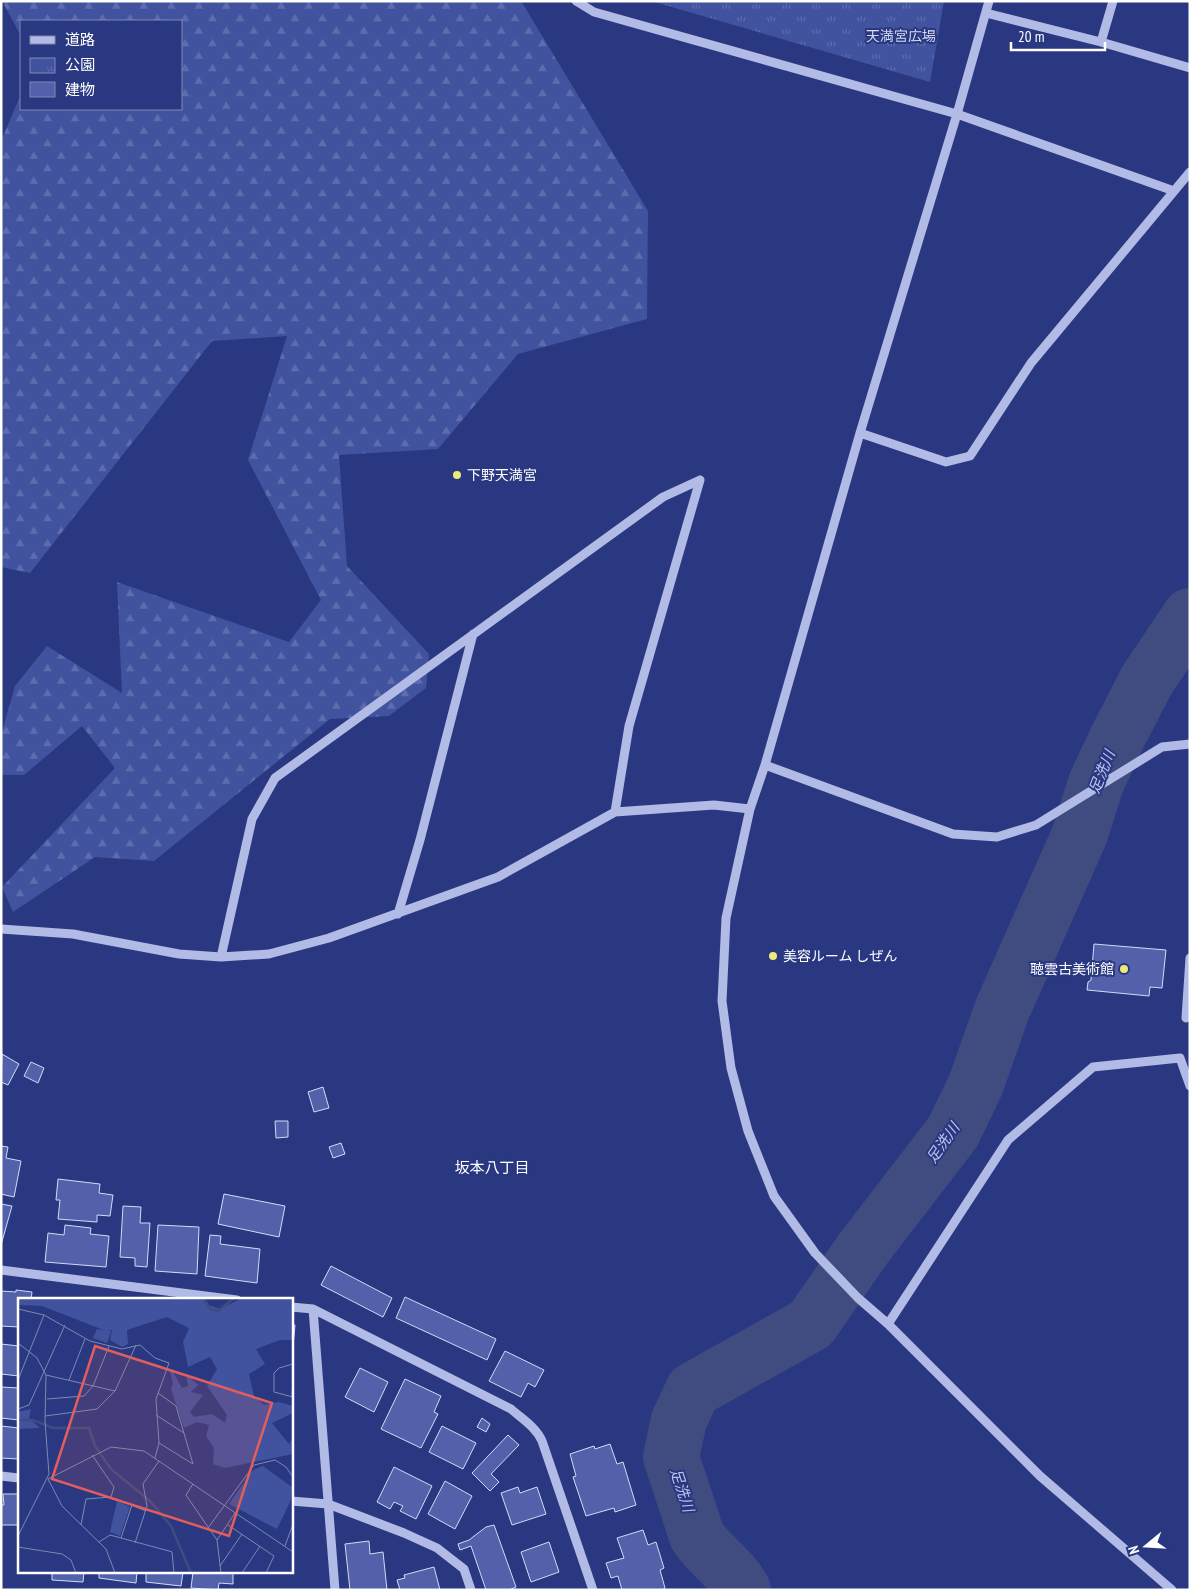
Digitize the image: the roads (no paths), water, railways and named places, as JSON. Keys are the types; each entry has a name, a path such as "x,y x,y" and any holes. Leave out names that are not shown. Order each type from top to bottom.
{"street":[{"path":"576,1 594,12 957,114 1174,192"},
{"path":"989,1 957,114 860,433 765,765 750,810 726,918 722,1001 731,1068 748,1131 774,1196 815,1253 858,1298 888,1324 1040,1476 1172,1590"},
{"path":"1101,42 1113,1"},
{"path":"986,13 1101,42 1190,68"},
{"path":"860,433 946,462 970,456 1032,363 1190,172"},
{"path":"221,957 252,819 275,778 663,497 700,480 628,726 616,812"},
{"path":"398,914 420,840 473,634"},
{"path":"765,765 953,834 997,837 1036,825 1162,747 1190,744"},
{"path":"1,929 73,934 179,954 221,957 268,954 329,938 498,877 616,812 714,805 750,810"},
{"path":"1186,1018 1190,958"},
{"path":"888,1324 1008,1140 1093,1067 1180,1058 1190,1086"},
{"path":"1,1270 221,1298"},
{"path":"292,1307 314,1310 510,1410 534,1428 542,1441 593,1590"},
{"path":"314,1310 335,1590"},
{"path":"1,1476 18,1478"},
{"path":"292,1501 328,1504 404,1533 437,1548 464,1569 471,1590"}],"waterway":[{"name":"足洗川","path":"743,1590 733,1575 697,1536 671,1457 679,1420 693,1390 811,1324 863,1249 953,1132 976,1084 1002,1010 1080,834 1096,783 1147,680 1190,616"}],"place":[{"name":"下野天満宮","path":"457,475"},
{"name":"美容ルーム しぜん","path":"773,956"},
{"name":"聴雲古美術館","path":"1124,969"}],"district":[{"name":"坂本八丁目","path":"492,1168"}],"park label":[{"name":"天満宮広場","path":"901,36"}]}
